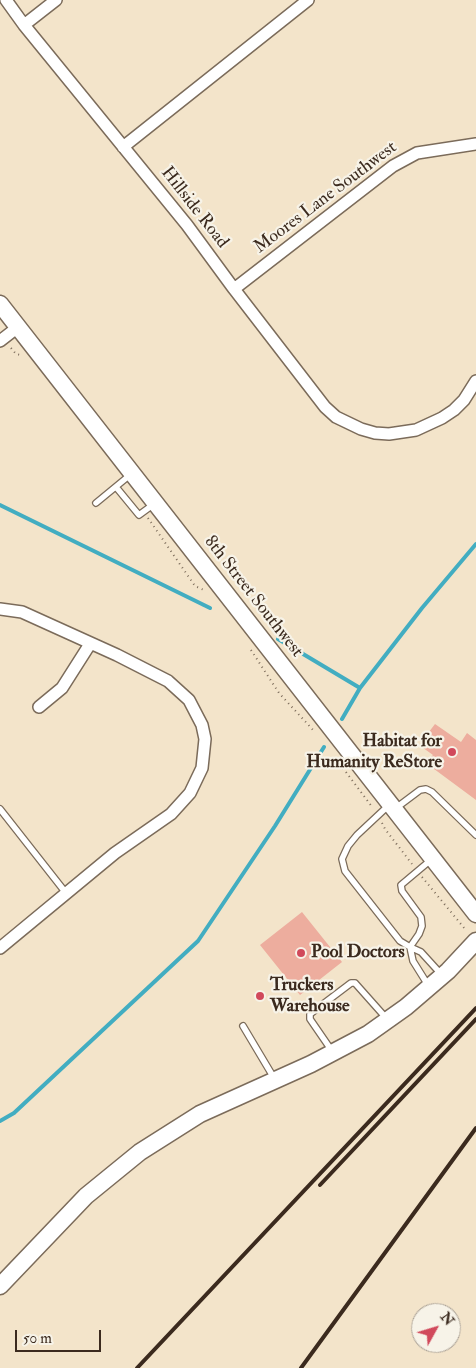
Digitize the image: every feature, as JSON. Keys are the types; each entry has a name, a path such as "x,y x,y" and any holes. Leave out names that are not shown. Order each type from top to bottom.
{"street":[{"name":"Hillside Road","path":"6,0 24,25 187,225 325,407 336,417 361,429 389,434 410,432 430,425 454,410 464,400 476,381"},
{"path":"24,25 56,0"},
{"path":"123,147 308,0"},
{"name":"Moores Lane Southwest","path":"234,289 393,166 417,153 476,144"},
{"name":"8th Street Southwest","path":"0,304 132,474 149,507 320,716 343,757 392,807 476,914"},
{"path":"4,343 18,327"},
{"path":"0,609 22,612 117,655 168,681 189,700 202,725 204,739 202,768 190,793 171,814 115,853 0,948"},
{"path":"39,707 62,688 90,644"},
{"path":"0,1286 86,1196 132,1158 166,1134 200,1114 333,1053 368,1034 443,975 471,935"}],"lane":[{"path":"96,503 132,474"},
{"path":"116,487 139,515 149,507"},
{"path":"443,975 422,952 400,941 345,871 342,859 348,846 357,835 378,816 420,790 426,789 432,792 476,835"},
{"path":"0,808 66,894"},
{"path":"429,987 414,960 410,947 422,926 422,917 400,885 432,859"},
{"path":"333,1053 310,1019 310,1014 351,983 355,983 388,1020"},
{"path":"243,1026 275,1080"}],"path":[{"path":"4,343 16,354 24,357"},
{"path":"149,507 195,586 209,593"},
{"path":"249,646 279,693 317,734"},
{"path":"343,757 385,829 417,871 471,935"}],"building":[{"name":"Habitat for Humanity ReStore","path":"435,724 461,742 467,733 476,740 476,800 426,763 433,755 419,745"},
{"name":"Pool Doctors","path":"302,912 342,962 300,995 260,945"}],"waterway":[{"path":"0,505 210,608"},
{"path":"342,719 360,688 422,608 476,544"},
{"path":"278,639 360,688"},
{"path":"0,1121 14,1113 198,941 275,826 324,747"}],"railway":[{"path":"137,1368 476,1008"},
{"path":"320,1185 476,1019"},
{"path":"301,1368 476,1128"}],"place":[{"name":"Habitat for Humanity ReStore","path":"452,752"},
{"name":"Pool Doctors","path":"301,953"},
{"name":"Truckers Warehouse","path":"260,996"}]}
